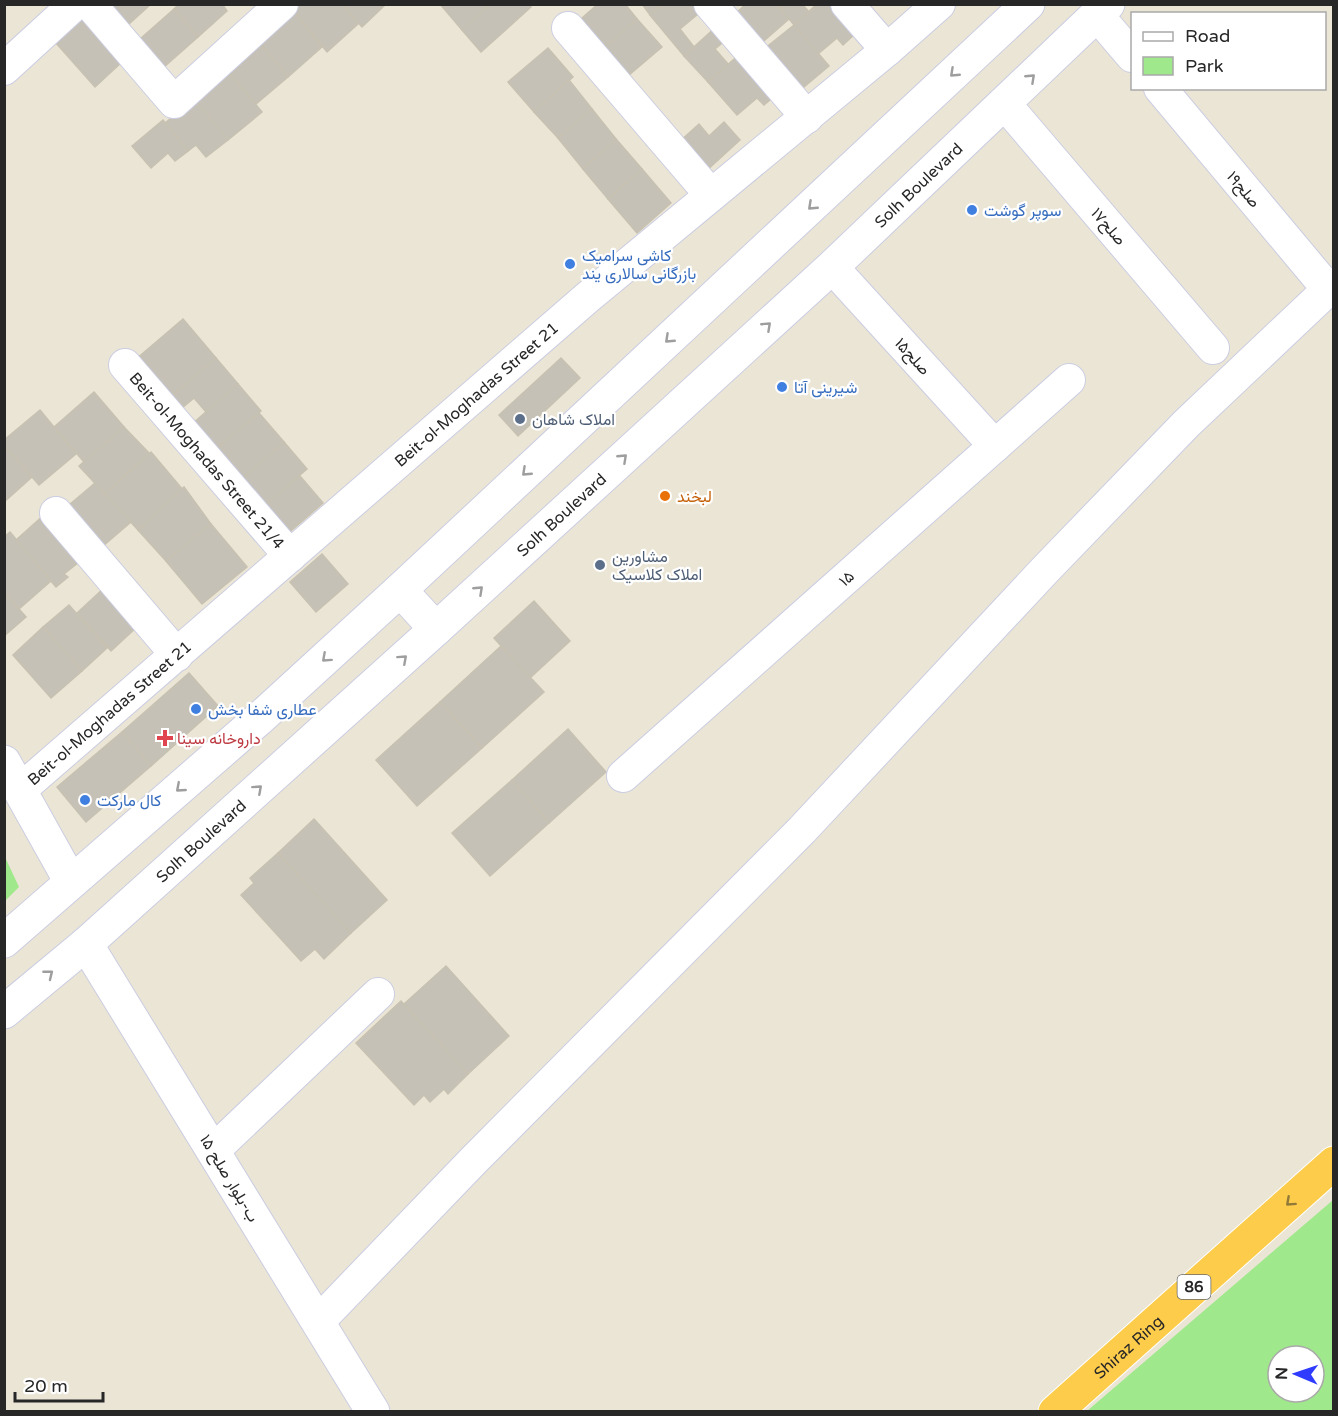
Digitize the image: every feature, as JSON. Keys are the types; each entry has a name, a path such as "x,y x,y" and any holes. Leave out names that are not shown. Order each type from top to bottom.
{"highway":[{"name":"Shiraz Ring","path":"1055,1412 1334,1163"}],"main road":[{"path":"4,941 260,718 400,590 1028,4"},
{"name":"Solh Boulevard","path":"4,1012 86,944 436,629 832,267 1103,10"},
{"path":"400,590 436,629"},
{"path":"4,762 71,882"},
{"name":"۱۵ ب-بلوار صلح","path":"86,944 373,1412"}],"street":[{"path":"4,69 75,4"},
{"path":"90,4 174,102 282,4"},
{"path":"710,4 807,117"},
{"path":"847,4 887,50"},
{"name":"Beit-ol-Moghadas Street 21","path":"20,790 588,297 807,117 939,4"},
{"path":"1103,10 1131,54"},
{"path":"568,28 711,195"},
{"name":"صلح۱۹","path":"1162,90 1331,286"},
{"name":"صلح۱۷","path":"1004,103 1213,348"},
{"name":"صلح۱۵","path":"832,267 995,446"},
{"path":"318,1322 473,1161 802,830 1045,570 1186,424 1331,286"},
{"name":"Beit-ol-Moghadas Street 21/4","path":"125,365 290,556"},
{"name":"۱۵","path":"623,776 1069,380"},
{"path":"56,513 177,655"},
{"path":"213,1151 378,994"}],"green space":[{"path":"5,857 19,887 4,901"},
{"path":"1333,1200 1333,1411 1087,1411"}],"building":[{"path":"111,4 151,4 129,24"},
{"path":"179,4 222,4 227,11 198,37 174,9"},
{"path":"297,4 342,4 358,24 327,52 292,9"},
{"path":"342,4 386,4 362,27"},
{"path":"440,4 491,4 462,30"},
{"path":"491,4 529,4 531,7 481,52 462,30"},
{"path":"598,4 625,4 637,19 598,53 574,25"},
{"path":"642,4 662,4 650,15"},
{"path":"662,4 699,4 704,9 680,29 694,47 684,56 650,15"},
{"path":"746,4 777,4 789,19 759,45 734,15"},
{"path":"777,4 802,4 809,12 794,25"},
{"path":"817,4 832,4 856,33 843,45 837,38 818,54 794,25"},
{"path":"174,9 198,37 164,67 140,39"},
{"path":"292,9 322,47 288,77 257,40"},
{"path":"85,16 124,60 95,87 56,43"},
{"path":"637,19 662,47 622,81 598,53"},
{"path":"794,25 829,66 798,92 763,50"},
{"path":"717,26 728,38 715,49 728,64 708,82 684,56"},
{"path":"257,40 288,77 256,104 225,68"},
{"path":"548,48 573,77 534,112 508,82"},
{"path":"741,53 777,94 764,105 757,98 737,115 708,82"},
{"path":"225,68 262,112 228,140 194,99"},
{"path":"569,80 592,109 558,138 534,112"},
{"path":"194,99 228,140 206,157 196,145 188,151 165,123"},
{"path":"592,109 616,139 583,169 558,138"},
{"path":"163,120 188,151 175,161 168,153 151,168 132,146"},
{"path":"724,122 740,140 705,172 679,142 699,124 709,136"},
{"path":"616,139 642,169 608,199 583,169"},
{"path":"642,169 671,203 637,233 608,199"},
{"path":"183,319 216,358 172,396 152,372 148,376 135,360"},
{"path":"216,358 238,384 206,412 194,398 182,408 172,396"},
{"path":"561,358 580,378 518,436 499,415"},
{"path":"238,384 261,411 215,450 192,424"},
{"path":"94,392 124,427 84,462 54,427"},
{"path":"40,410 76,454 39,485 4,445 4,440"},
{"path":"259,413 284,442 240,480 215,450"},
{"path":"124,427 149,453 105,494 79,466"},
{"path":"284,442 307,469 263,507 240,480"},
{"path":"4,445 32,477 4,502"},
{"path":"151,452 183,490 138,530 105,494"},
{"path":"300,476 323,503 286,535 263,507"},
{"path":"95,483 131,522 103,546 69,505"},
{"path":"184,487 211,524 166,561 138,530"},
{"path":"45,514 83,559 64,574 68,577 56,587 16,540"},
{"path":"211,524 247,567 202,604 166,561"},
{"path":"10,532 51,581 19,609 4,592 4,537"},
{"path":"322,554 348,584 316,612 290,582"},
{"path":"104,588 139,625 111,651 77,613"},
{"path":"4,592 26,617 4,636"},
{"path":"534,601 570,641 530,678 494,638"},
{"path":"69,605 107,648 82,671 43,627"},
{"path":"43,627 82,671 51,698 13,655"},
{"path":"501,646 544,692 482,748 440,702"},
{"path":"189,673 218,706 151,766 122,732"},
{"path":"440,702 482,748 417,806 376,760"},
{"path":"568,729 606,772 549,823 512,780"},
{"path":"122,732 151,766 86,822 57,787"},
{"path":"512,780 549,823 490,876 452,833"},
{"path":"314,819 387,900 351,933 278,853"},
{"path":"278,853 351,933 324,959 315,949 301,961 241,895 254,883 250,878"},
{"path":"446,966 509,1036 468,1074 404,1004"},
{"path":"401,1001 468,1074 448,1094 444,1089 430,1102 424,1095 414,1105 356,1043"}],"place":[{"name":"سوپر گوشت","path":"972,210"},
{"name":"کاشی سرامیک بازرگانی سالاری یند","path":"570,264"},
{"name":"شیرینی آتا","path":"782,387"},
{"name":"املاک شاهان","path":"520,419"},
{"name":"لبخند","path":"665,496"},
{"name":"مشاورین املاک کلاسیک","path":"600,565"},
{"name":"عطاری شفا بخش","path":"196,709"},
{"name":"داروخانه سینا","path":"165,738"},
{"name":"کال مارکت","path":"85,800"}]}
